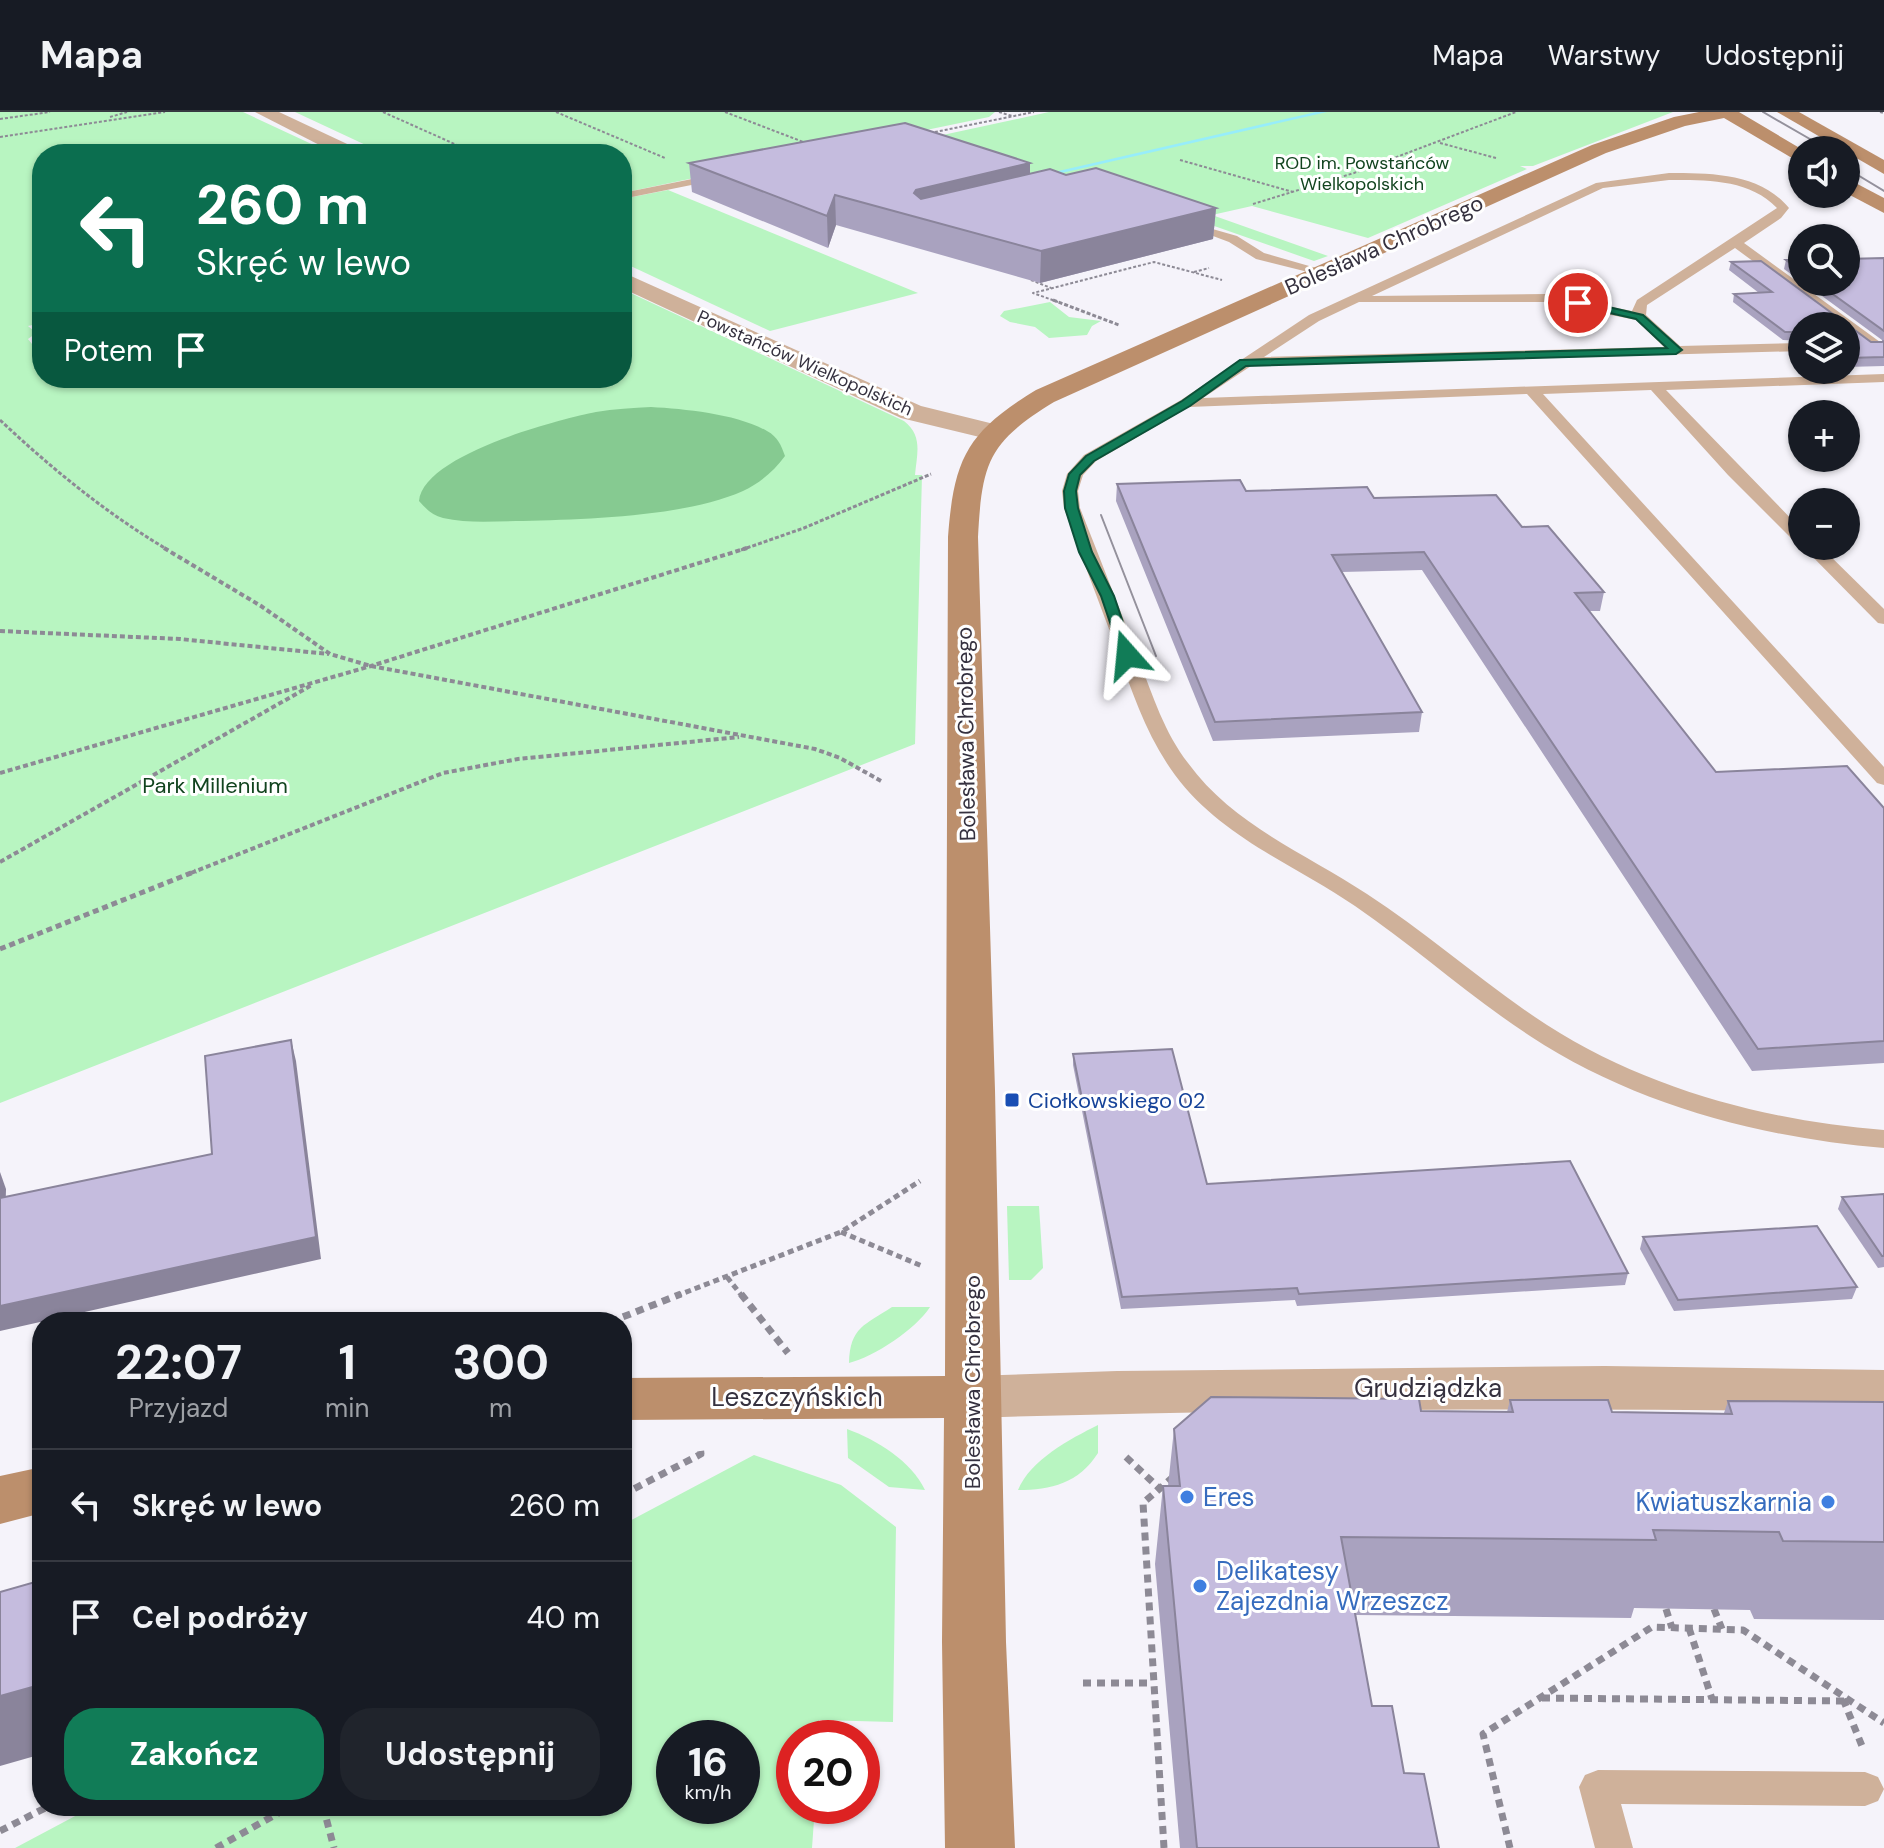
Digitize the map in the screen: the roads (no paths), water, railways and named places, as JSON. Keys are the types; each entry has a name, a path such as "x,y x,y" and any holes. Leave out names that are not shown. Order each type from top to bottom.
{"street":[{"path":"264,112 332,144"},
{"path":"1727,112 1788,149"},
{"name":"Bolesława Chrobrego","path":"980,1848 974,1642 963,537 965,489 980,448 992,432 1013,415 1045,396 1599,149 1681,121 1727,112"},
{"path":"1786,112 1884,168"},
{"path":"1860,192 1884,207"},
{"name":"Powstańców Wielkopolskich","path":"632,284 911,412 992,432"},
{"name":"Grudziądzka","path":"971,1397 1117,1392 1605,1387 1884,1391"},
{"name":"Leszczyńskich","path":"632,1399 971,1397"},
{"path":"0,1500 32,1492"}],"lane":[{"path":"632,194 740,172"},
{"path":"1676,350 1640,317 1638,311 1651,295 1777,216 1783,208 1779,201 1753,188 1704,178 1647,176 1621,179 1600,185 1352,300 1314,318 1186,403 1090,458 1075,474 1070,491 1077,530 1108,596 1158,734 1178,766 1211,803 1252,833 1363,901 1492,999 1566,1048 1656,1089 1761,1121 1884,1139"},
{"path":"1168,215 1233,239 1260,256 1324,272"},
{"path":"1735,242 1880,345"},
{"path":"1352,300 1546,298 1640,317"},
{"path":"1860,346 1880,345"},
{"path":"1244,362 1788,347"},
{"path":"1654,385 1659,373 1674,360 1676,350"},
{"path":"1186,403 1884,378"},
{"path":"1654,385 1788,525"},
{"path":"1531,390 1884,779"},
{"path":"1824,560 1884,619"},
{"path":"1614,1848 1598,1787 1865,1789"}],"waterway":[{"path":"1044,175 1324,112"}],"tram line":[{"path":"1763,112 1805,136"},
{"path":"1860,176 1884,191"},
{"path":"1101,515 1156,656"}],"place":[{"name":"Ciołkowskiego 02","path":"1012,1100"},
{"name":"Eres","path":"1187,1497"},
{"name":"Kwiatuszkarnia","path":"1828,1502"},
{"name":"Delikatesy Zajezdnia Wrzeszcz","path":"1200,1586"}],"park label":[{"name":"ROD im. Powstańców Wielkopolskich","path":"1362,173"},
{"name":"Park Millenium","path":"215,785"}]}
